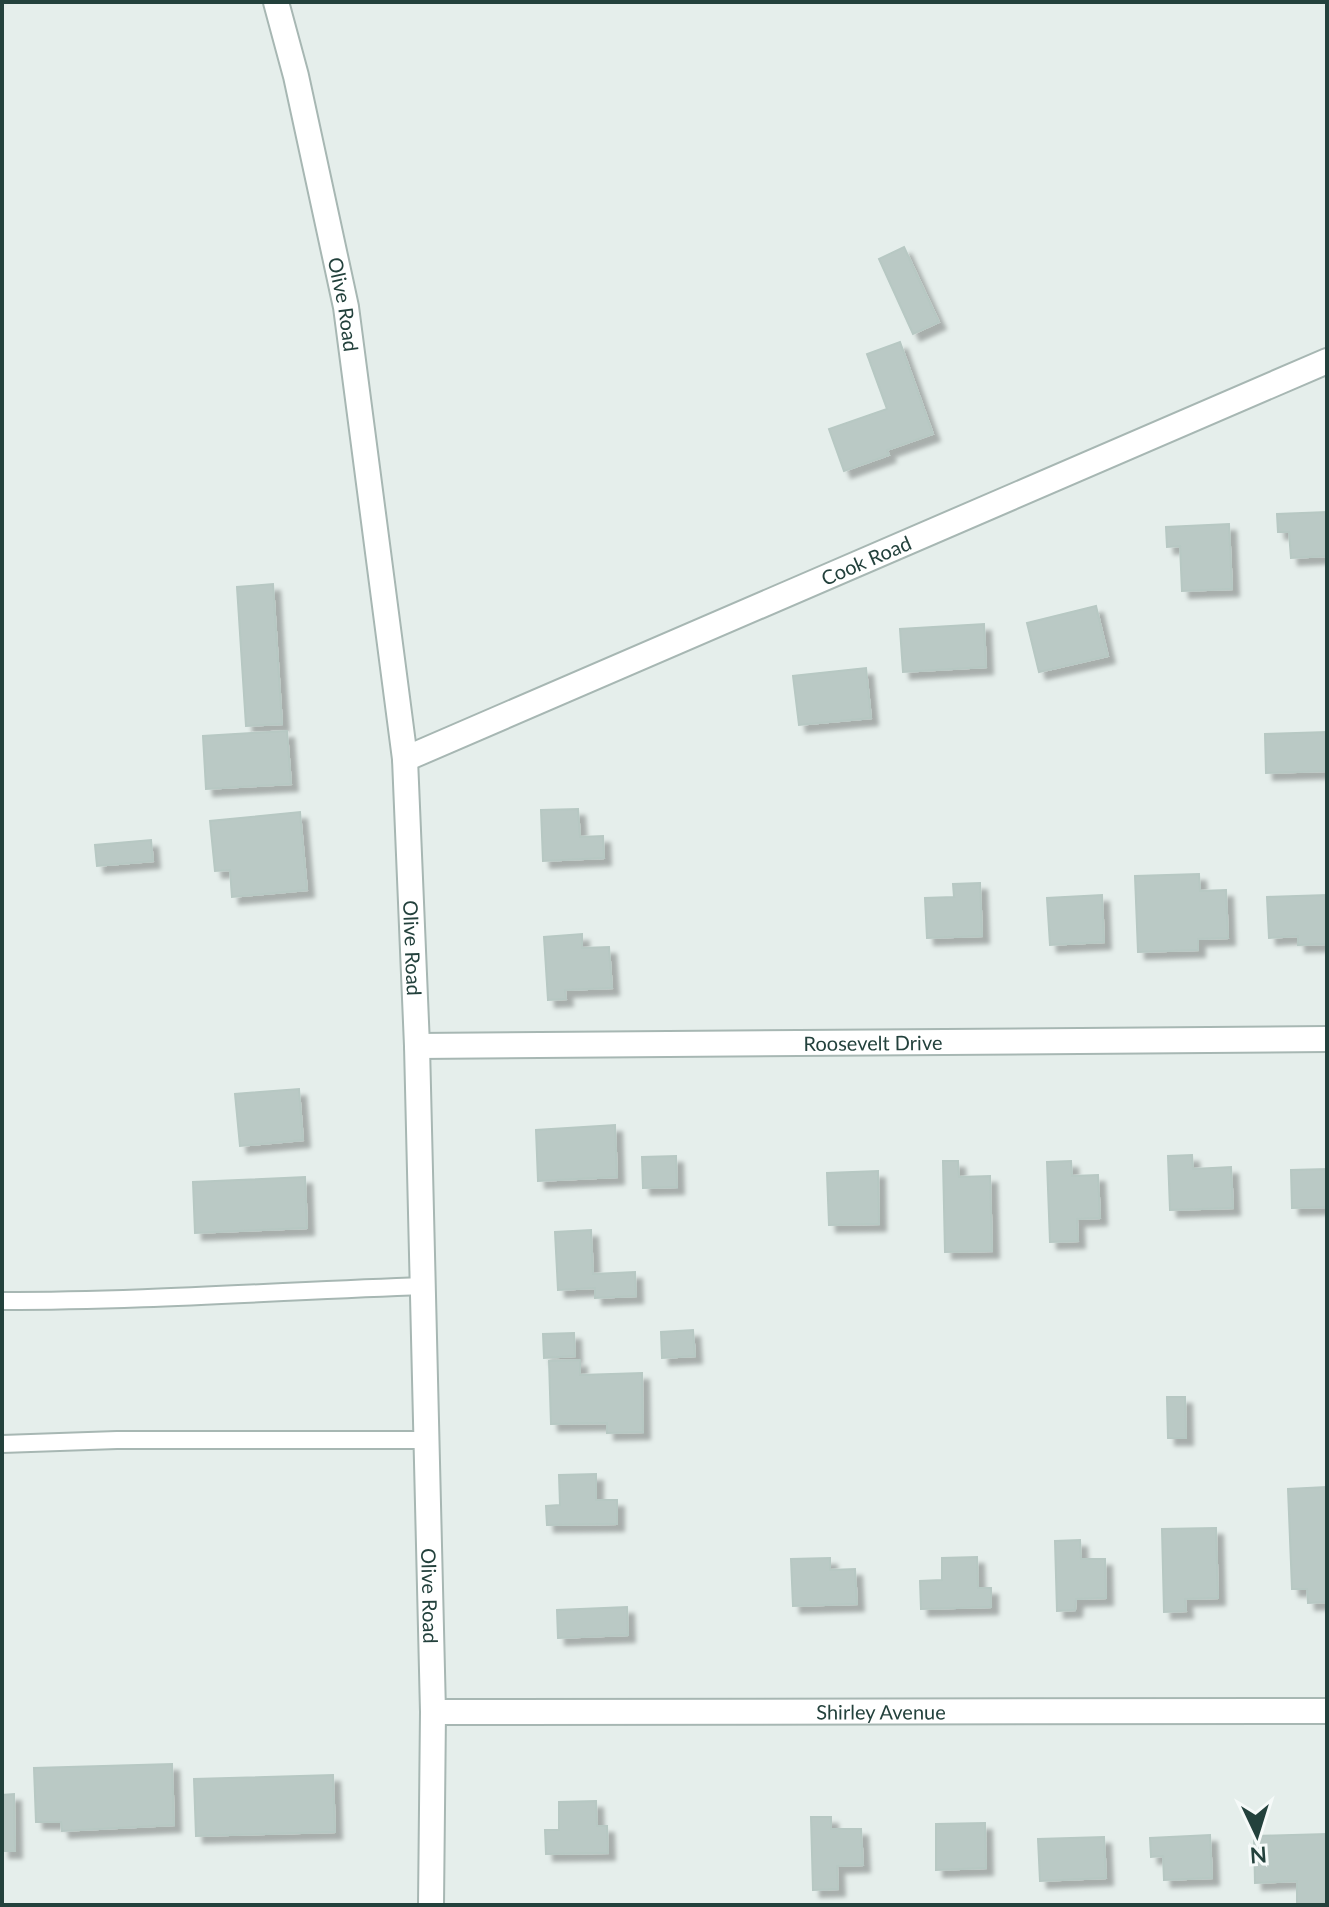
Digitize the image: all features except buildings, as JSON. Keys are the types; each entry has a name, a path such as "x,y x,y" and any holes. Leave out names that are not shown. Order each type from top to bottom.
{"street":[{"name":"Olive Road","path":"276,2 296,76 346,307 405,759 417,1046 427,1440 433,1712 431,1905"},
{"name":"Cook Road","path":"405,759 1327,361"},
{"path":"1284,379 1327,381"},
{"name":"Roosevelt Drive","path":"417,1046 1327,1039"},
{"name":"Shirley Avenue","path":"433,1712 1327,1711"}],"lane":[{"path":"2,1301 92,1301 423,1286"},
{"path":"2,1444 117,1440 427,1440"}]}
